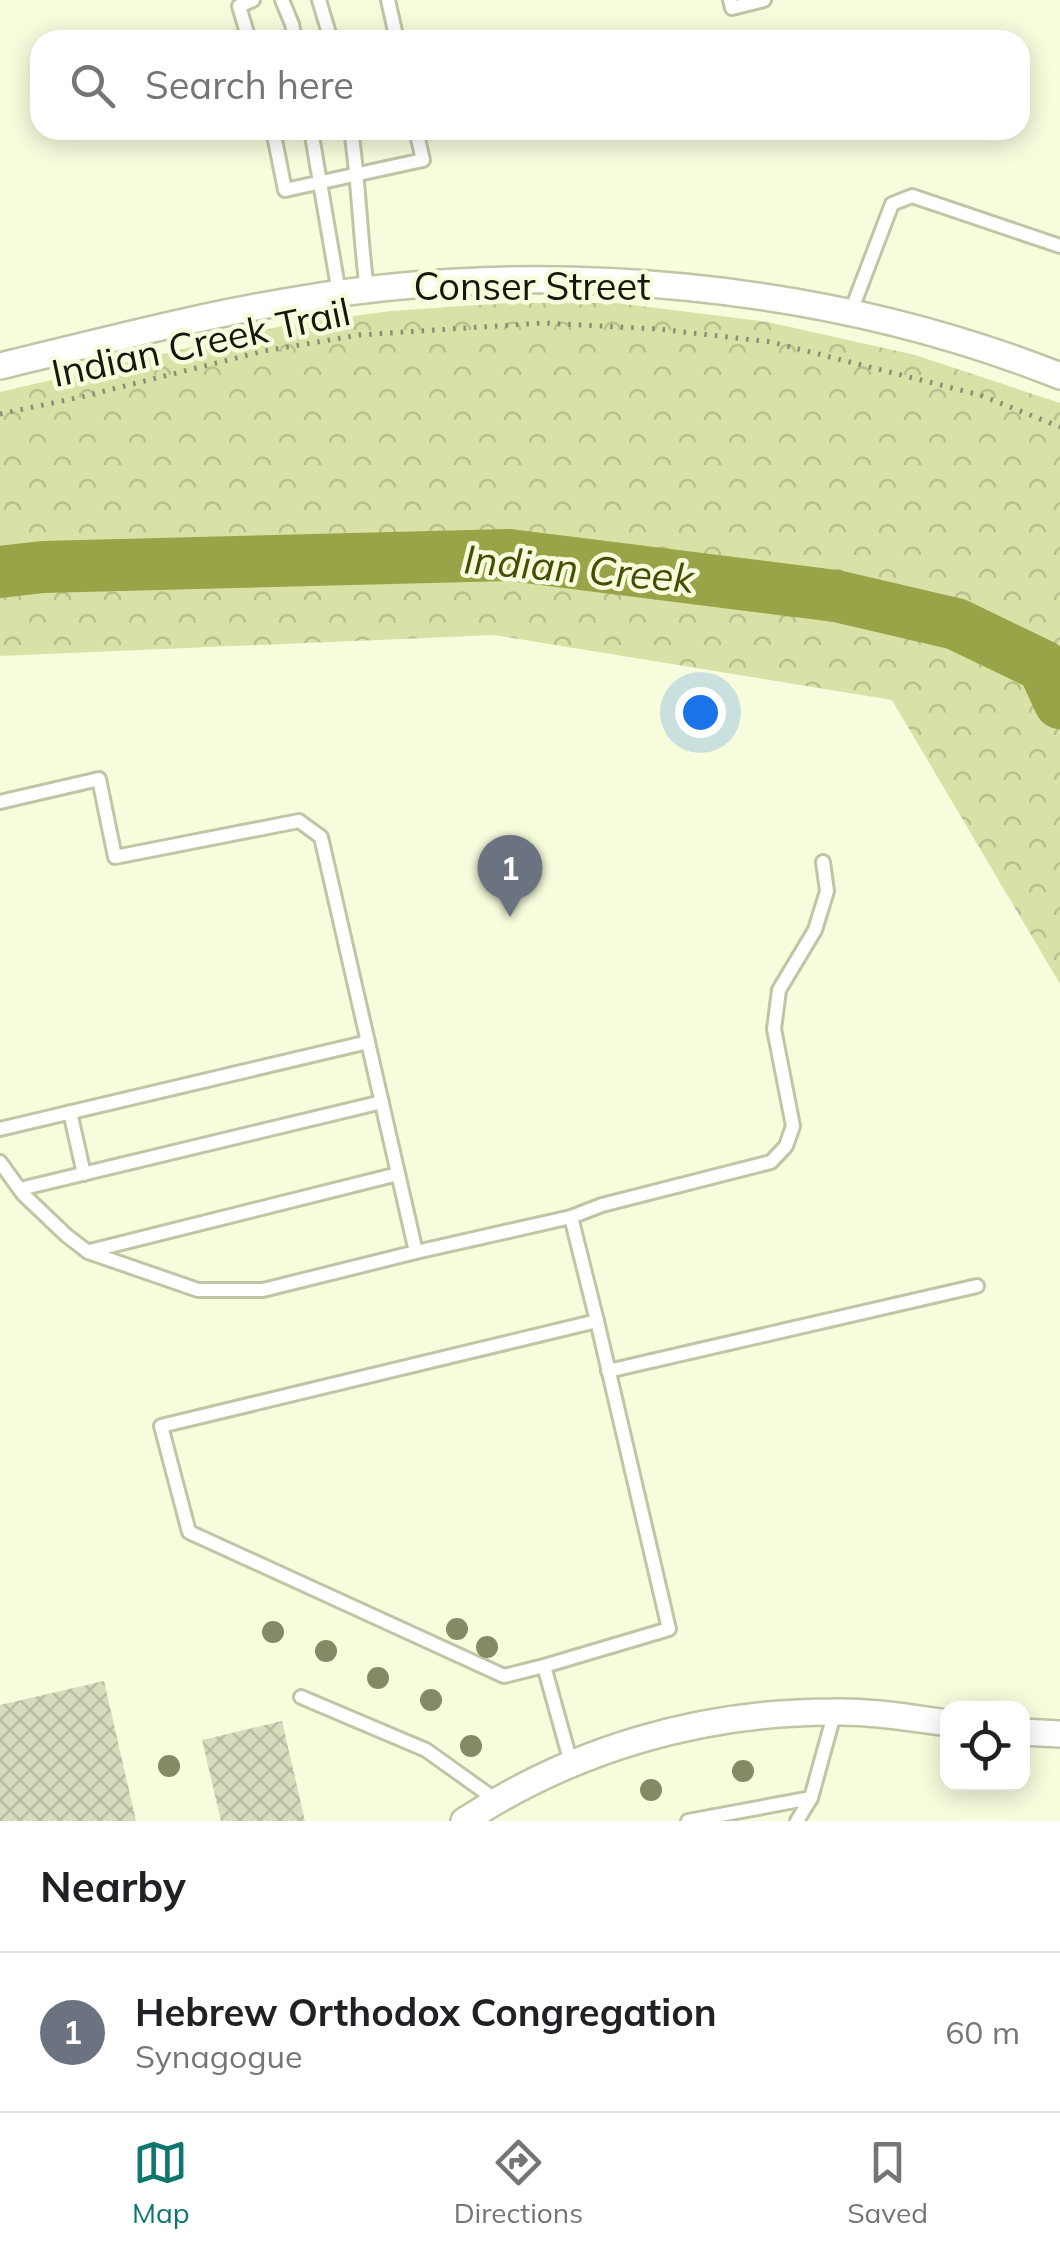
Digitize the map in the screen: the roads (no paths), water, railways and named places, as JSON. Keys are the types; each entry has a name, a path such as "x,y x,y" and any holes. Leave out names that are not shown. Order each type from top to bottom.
{"street":[{"name":"Conser Street","path":"0,366 204,318 339,294 443,282 567,280 656,284 755,295 957,340 1060,376"},
{"path":"464,1821 496,1800 571,1763 622,1743 681,1728 762,1716 834,1712 940,1722"},
{"path":"1030,1732 1060,1734"}],"lane":[{"path":"246,30 239,6 253,0"},
{"path":"282,0 293,30"},
{"path":"319,0 328,30"},
{"path":"388,0 394,30"},
{"path":"730,0 732,8 764,0"},
{"path":"275,140 285,190 423,160 418,140"},
{"path":"313,140 339,294"},
{"path":"353,140 368,290"},
{"path":"850,314 892,204 912,196 1060,246"},
{"path":"0,802 99,780 115,858 299,821 321,837 416,1252"},
{"path":"0,1162 20,1189 88,1252 198,1290 262,1290 570,1217 602,1205 770,1162 786,1146 794,1126 774,1028 779,990 815,930 827,891 823,862"},
{"path":"0,1129 368,1042"},
{"path":"20,1189 382,1102"},
{"path":"70,1112 84,1174"},
{"path":"88,1252 398,1174"},
{"path":"570,1217 596,1322 608,1371 669,1630 504,1676 188,1532 161,1426 596,1322"},
{"path":"608,1371 977,1286"},
{"path":"544,1666 571,1763"},
{"path":"300,1696 426,1750 496,1800"},
{"path":"797,1821 812,1798 834,1712"},
{"path":"688,1821 812,1798"}],"waterway":[{"name":"Indian Creek","path":"0,572 43,567 509,555 836,596 956,624 1043,666 1060,703"}],"place":[{"name":"Hebrew Orthodox Congregation","path":"510,917"}]}
